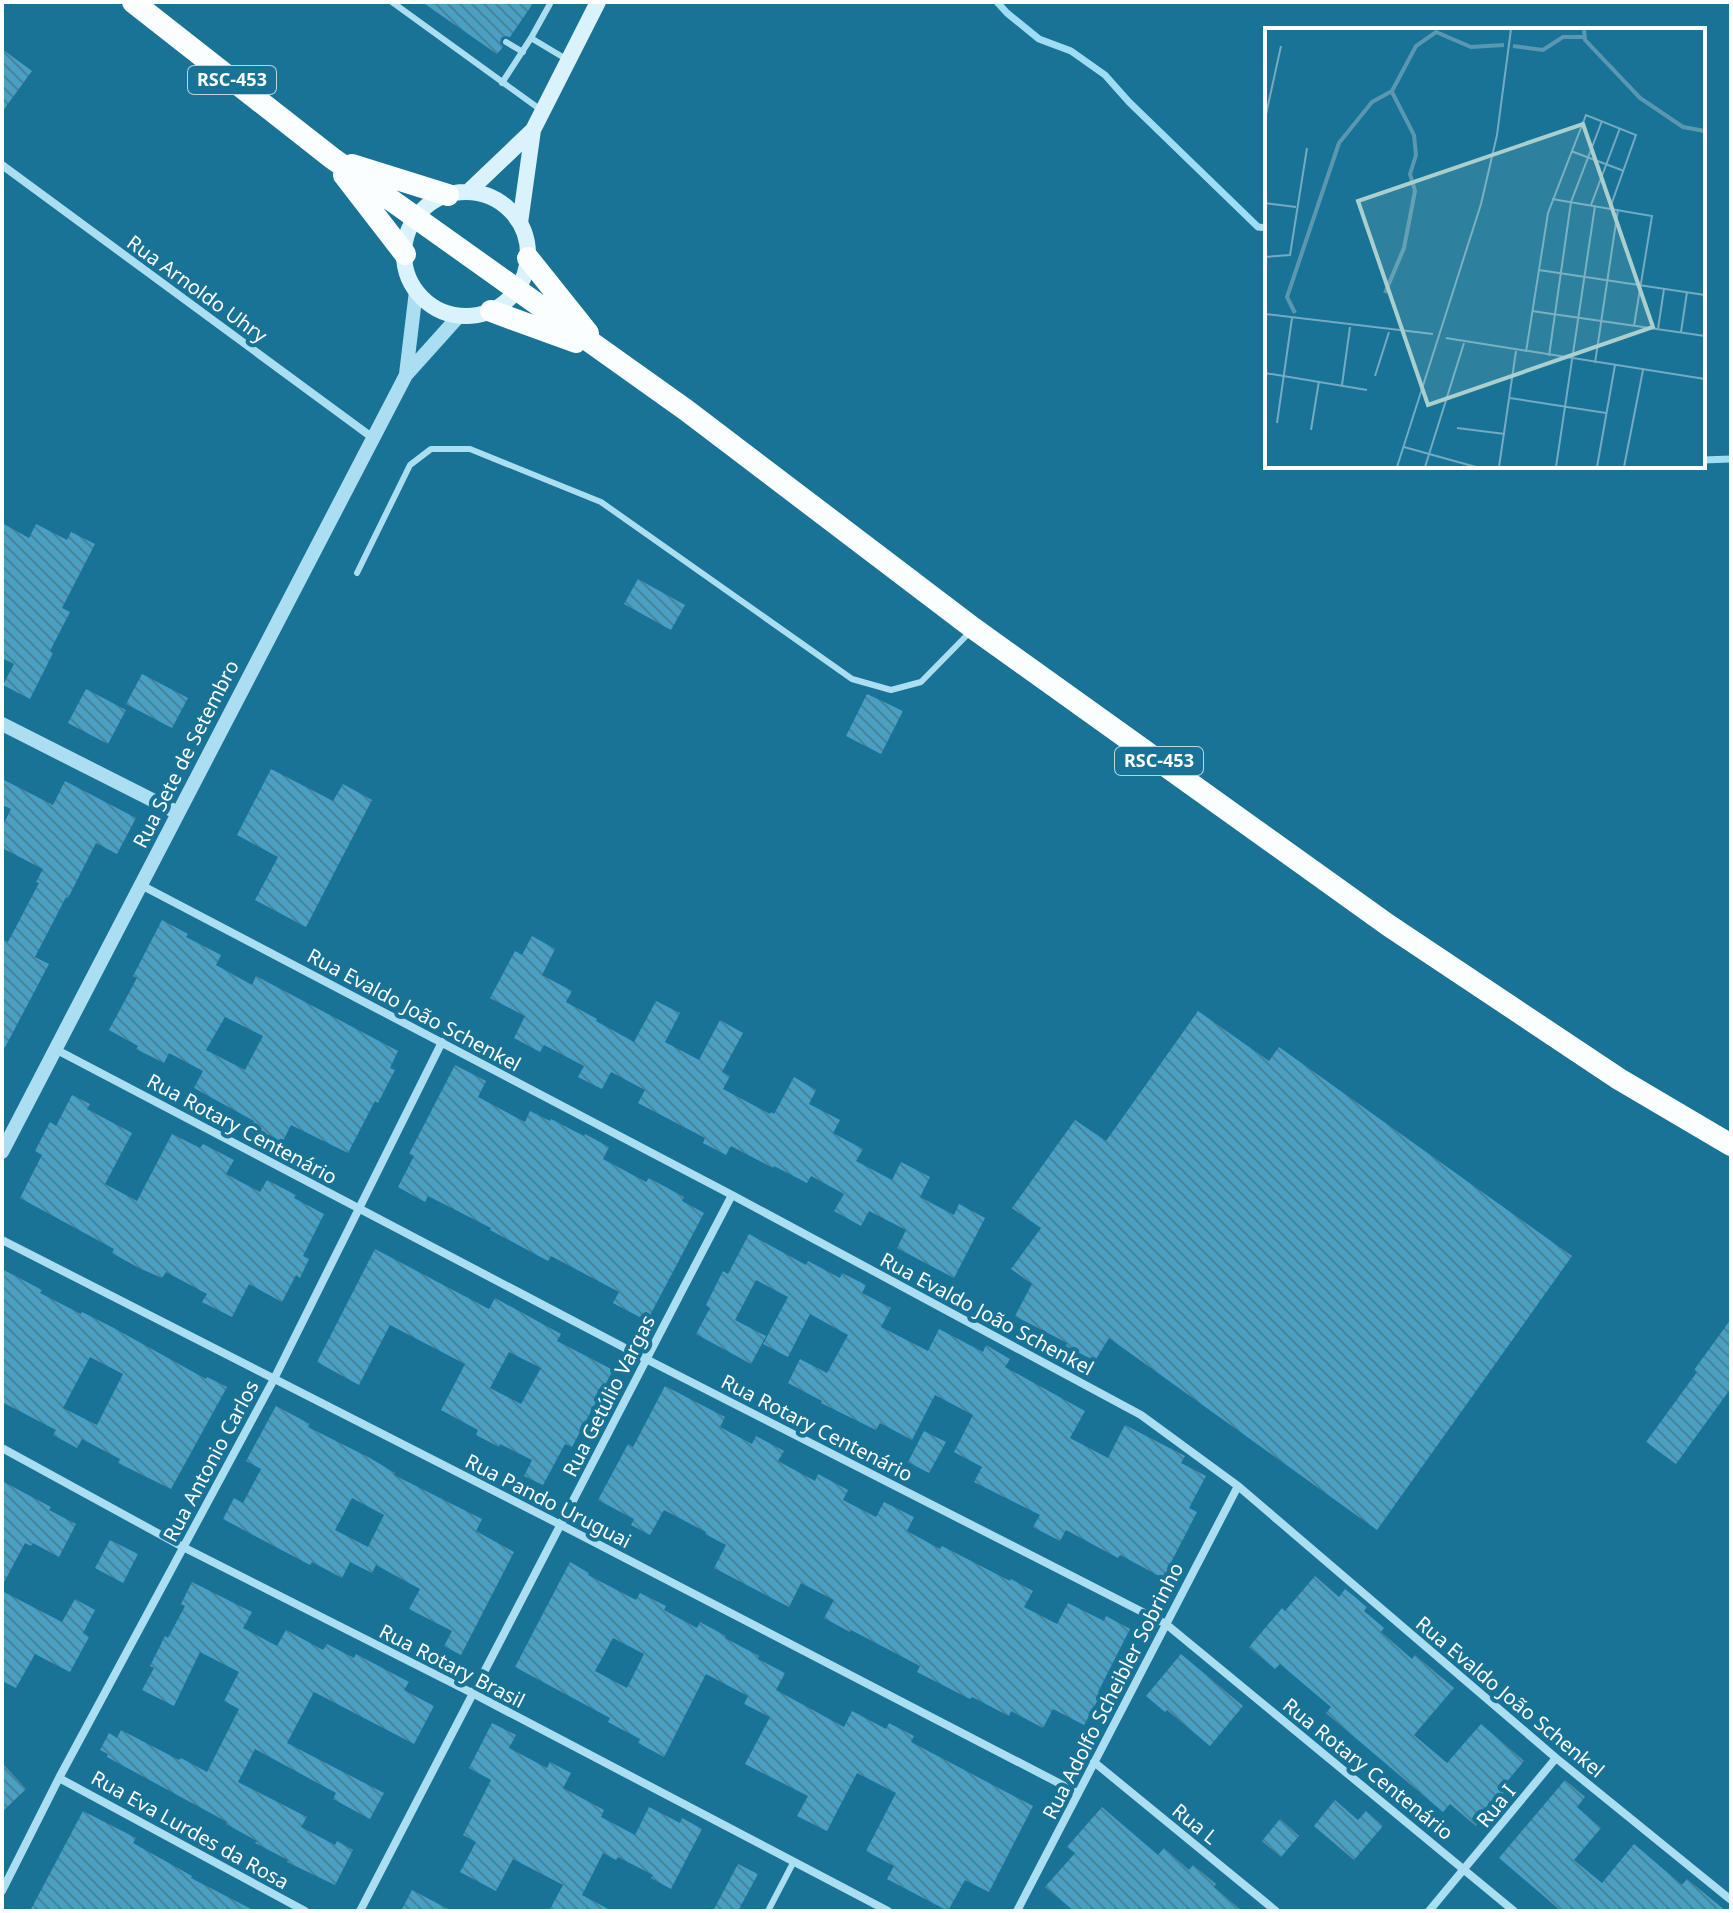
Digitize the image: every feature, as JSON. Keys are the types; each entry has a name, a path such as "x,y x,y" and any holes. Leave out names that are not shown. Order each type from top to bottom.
{"highway":[{"name":"RSC-453","path":"133,2 332,158 686,410 973,628 1388,925 1619,1079 1731,1145"},
{"path":"332,158 458,193"},
{"path":"332,158 405,254"},
{"path":"528,258 604,352"},
{"path":"491,311 604,352"}],"main road":[{"path":"520,223 533,130 598,2"},
{"path":"458,193 483,194 498,200 511,210 527,240 528,258 516,290 505,303 475,315 459,316 443,312 416,291 407,274 407,235 414,217 430,204 458,193 533,130"}],"street":[{"name":"Rua Arnoldo Uhry","path":"2,165 373,438"},
{"name":"Rua Sete de Setembro","path":"406,375 416,291"},
{"name":"Rua Sete de Setembro","path":"2,1152 406,375 459,316"},
{"path":"2,724 178,813"},
{"name":"Rua Evaldo João Schenkel","path":"141,885 732,1195 1141,1415 1238,1486 1556,1758 1731,1900"},
{"name":"Rua Antonio Carlos","path":"2,1891 59,1778 274,1379 442,1042"},
{"name":"Rua Rotary Centenário","path":"55,1049 646,1359 1166,1624 1514,1911"},
{"name":"Rua Getúlio Vargas","path":"360,1911 732,1195"},
{"name":"Rua Pando Uruguai","path":"2,1240 1078,1793"},
{"name":"Rua Rotary Brasil","path":"2,1448 183,1547 474,1694 888,1911"},
{"name":"Rua Adolfo Scheibler Sobrinho","path":"1019,1907 1238,1486"},
{"name":"Rua I","path":"1429,1911 1556,1758"},
{"name":"Rua L","path":"1094,1762 1276,1911"},
{"name":"Rua Eva Lurdes da Rosa","path":"59,1778 305,1911"},
{"path":"1019,1907 1031,1911"}],"lane":[{"path":"392,2 542,110"},
{"path":"502,83 551,2"},
{"path":"531,38 569,60"},
{"path":"506,42 523,52"},
{"path":"357,573 410,465 431,449 470,449 601,502 852,679 891,690 921,682 973,628"},
{"path":"768,1911 793,1863"}],"building":[{"path":"422,2 534,2 510,37 501,38 503,47 497,54"},
{"path":"2,49 32,71 2,112"},
{"path":"2,523 29,538 36,524 67,540 71,532 95,544 62,608 70,612 30,699 3,685 14,664 2,658"},
{"path":"638,579 685,605 671,630 624,604"},
{"path":"142,674 188,698 172,728 126,704"},
{"path":"86,689 126,710 108,744 68,723"},
{"path":"867,694 903,711 881,754 846,736"},
{"path":"271,769 333,801 343,784 372,800 306,927 255,900 278,857 237,835"},
{"path":"2,779 53,805 65,781 136,818 117,854 96,843 35,957 49,964 2,1053 2,939 8,942 39,883 36,882 43,869 2,848 2,827 11,809 2,805"},
{"path":"162,920 221,955 216,965 252,985 256,976 398,1051 390,1068 395,1070 348,1153 291,1125 280,1147 249,1131 254,1121 194,1088 203,1071 169,1053 164,1063 136,1049 138,1046 109,1030 137,978 133,976","holes":["225,1017 263,1036 245,1070 206,1050"]},
{"path":"532,936 555,949 542,975 572,991 566,1002 596,1021 634,1042 656,1001 680,1013 665,1042 699,1060 720,1020 743,1033 722,1072 730,1076 723,1089 774,1114 794,1077 816,1090 809,1104 840,1120 833,1133 863,1149 856,1161 892,1180 901,1162 930,1177 920,1197 954,1215 959,1204 985,1218 954,1278 897,1248 906,1230 869,1211 861,1226 834,1211 844,1194 811,1176 807,1183 731,1146 726,1155 703,1143 705,1138 638,1103 645,1090 611,1072 602,1089 578,1077 584,1066 544,1045 540,1052 514,1038 525,1016 490,998 515,951 522,955"},
{"path":"1198,1011 1269,1061 1279,1047 1572,1256 1377,1530 1109,1338 1095,1361 1015,1316 1032,1284 1011,1269 1041,1228 1012,1208 1075,1120 1106,1141"},
{"path":"455,1065 486,1081 478,1097 525,1122 530,1111 585,1134 609,1147 603,1159 646,1182 649,1178 684,1197 682,1201 704,1213 647,1321 613,1303 619,1292 551,1256 548,1261 428,1196 425,1202 398,1187 414,1156 409,1154"},
{"path":"72,1095 90,1104 87,1109 132,1133 105,1184 137,1201 172,1134 200,1148 203,1144 234,1160 226,1174 260,1192 267,1180 324,1214 303,1256 309,1259 300,1278 296,1275 282,1302 249,1284 232,1317 202,1302 207,1294 166,1272 162,1278 139,1268 112,1253 114,1249 20,1198 42,1155 35,1151 50,1122 56,1126"},
{"path":"749,1234 806,1265 808,1261 840,1278 842,1273 866,1285 862,1293 891,1308 881,1327 928,1351 939,1329 983,1352 986,1345 1010,1359 1005,1367 1085,1411 1070,1438 1108,1458 1125,1425 1185,1456 1181,1463 1206,1476 1189,1508 1197,1512 1163,1578 1066,1530 1060,1541 1033,1527 1040,1515 974,1482 982,1467 954,1452 973,1415 935,1395 912,1440 880,1423 876,1430 788,1383 800,1359 827,1373 848,1335 810,1314 788,1357 763,1344 788,1297 756,1280 735,1320 766,1336 751,1364 696,1334 710,1308 706,1305 723,1271 728,1274"},
{"path":"375,1249 489,1309 495,1298 561,1334 557,1341 613,1370 572,1447 565,1444 543,1485 524,1476 532,1460 476,1435 478,1430 441,1410 465,1364 390,1325 359,1385 317,1362","holes":["509,1352 541,1368 521,1404 490,1388"]},
{"path":"2,1269 42,1290 40,1293 227,1387 171,1489 118,1463 120,1459 82,1439 77,1448 53,1435 56,1430 2,1402","holes":["90,1357 123,1374 97,1425 63,1408"]},
{"path":"1731,1319 1731,1388 1676,1464 1646,1442"},
{"path":"665,1386 725,1417 720,1427 752,1444 756,1436 784,1451 778,1461 815,1481 818,1474 848,1490 843,1500 876,1517 884,1502 914,1517 907,1531 1033,1591 1024,1607 1057,1624 1068,1603 1104,1621 1106,1616 1130,1629 1084,1725 1053,1709 1043,1728 1011,1711 1009,1716 972,1697 970,1699 917,1672 920,1666 824,1618 834,1600 801,1583 789,1607 714,1568 726,1545 706,1532 664,1510 650,1535 631,1525 634,1519 598,1500 628,1444 633,1447"},
{"path":"276,1406 310,1424 308,1427 370,1458 394,1475 482,1519 476,1531 514,1552 461,1655 444,1646 452,1631 409,1609 420,1589 376,1565 372,1573 350,1562 342,1578 312,1562 310,1565 223,1519 234,1498 243,1503 261,1469 246,1461","holes":["352,1498 384,1515 368,1547 335,1530"]},
{"path":"924,1431 946,1442 929,1473 908,1462"},
{"path":"2,1481 76,1524 59,1557 33,1543 31,1546 25,1543 2,1586"},
{"path":"110,1540 138,1554 123,1583 95,1568"},
{"path":"570,1562 636,1600 640,1593 666,1606 664,1610 697,1628 700,1622 726,1636 759,1656 758,1659 785,1673 776,1690 844,1727 852,1711 886,1729 889,1723 914,1736 911,1742 1033,1806 989,1892 965,1880 948,1911 887,1879 894,1866 866,1851 896,1793 857,1773 827,1831 797,1816 808,1796 745,1764 770,1717 744,1704 748,1696 706,1674 664,1757 638,1743 640,1739 608,1722 610,1718 515,1667","holes":["613,1638 644,1654 627,1688 595,1671"]},
{"path":"1315,1576 1339,1597 1345,1589 1367,1607 1364,1611 1384,1628 1381,1632 1412,1659 1415,1655 1454,1688 1414,1735 1447,1763 1481,1724 1524,1761 1500,1790 1504,1793 1476,1826 1450,1804 1443,1812 1326,1713 1331,1707 1280,1664 1275,1669 1249,1647"},
{"path":"192,1582 252,1612 243,1628 277,1646 286,1630 323,1650 327,1644 354,1658 356,1654 409,1682 404,1690 434,1706 414,1744 314,1692 287,1743 384,1793 370,1819 333,1799 336,1793 255,1749 238,1782 307,1817 301,1827 335,1845 337,1841 353,1850 335,1885 287,1862 227,1822 107,1757 108,1754 100,1750 109,1733 117,1738 121,1730 207,1772 239,1709 224,1701 239,1672 200,1652 174,1706 142,1690 154,1668 150,1666 165,1636 168,1638 185,1606 181,1604"},
{"path":"2,1591 62,1622 75,1599 95,1610 83,1633 89,1637 70,1672 35,1654 16,1688 2,1681"},
{"path":"1181,1654 1243,1706 1210,1746 1146,1696"},
{"path":"492,1723 516,1735 509,1748 547,1768 550,1762 571,1773 563,1788 604,1810 601,1817 635,1835 649,1807 680,1823 682,1818 702,1829 671,1889 651,1878 653,1875 603,1853 582,1895 612,1911 549,1911 563,1885 513,1859 496,1891 460,1872 476,1842 463,1835 491,1780 469,1768"},
{"path":"2,1763 26,1789 2,1812"},
{"path":"1565,1780 1585,1797 1577,1807 1601,1828 1574,1860 1602,1883 1634,1844 1682,1885 1687,1879 1726,1911 1561,1911 1499,1858"},
{"path":"1335,1800 1358,1820 1366,1811 1383,1826 1354,1860 1314,1826"},
{"path":"1102,1807 1158,1855 1164,1848 1189,1870 1193,1865 1242,1911 1074,1911 1045,1887 1075,1853 1067,1847"},
{"path":"83,1811 136,1838 133,1843 191,1878 255,1911 30,1911"},
{"path":"1280,1819 1299,1836 1281,1857 1262,1841"},
{"path":"738,1864 758,1874 738,1911 713,1911"},
{"path":"412,1890 452,1911 401,1911"}],"waterway":[{"path":"997,2 1039,39 1071,51 1105,75 1258,227 1265,228"},
{"path":"1705,460 1731,459"}]}
